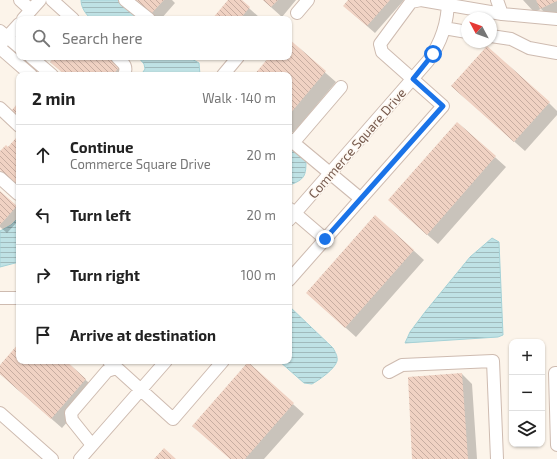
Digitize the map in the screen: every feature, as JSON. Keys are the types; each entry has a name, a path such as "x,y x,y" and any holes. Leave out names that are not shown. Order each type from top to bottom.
{"street":[{"path":"20,0 27,14 40,0"},
{"path":"52,0 71,16"},
{"path":"125,0 145,16"},
{"path":"297,13 308,0"},
{"path":"292,277 443,106 382,52 380,44 411,2 420,0 448,2 502,14 557,19"},
{"path":"497,0 502,14"},
{"name":"Commerce Square Drive","path":"292,213 330,173 413,79 433,54 444,28 448,2"},
{"path":"2,40 16,27"},
{"path":"444,28 461,31"},
{"path":"497,37 511,39 529,48 557,54"},
{"path":"2,40 16,46"},
{"path":"2,40 16,56"},
{"path":"19,60 29,72"},
{"path":"34,60 48,72"},
{"path":"120,60 125,64 125,72"},
{"path":"226,72 236,60"},
{"path":"292,140 341,87"},
{"path":"0,108 16,123"},
{"path":"292,142 361,199"},
{"path":"0,178 16,192"},
{"path":"292,215 325,239"},
{"path":"0,298 16,298"},
{"path":"389,372 402,365 493,361 497,459"},
{"path":"92,445 72,420 71,412 112,364 173,419 220,364"},
{"path":"80,459 163,364"},
{"path":"556,370 557,445"},
{"path":"0,413 52,459"}],"water":[{"path":"81,0 118,0 137,16 88,16 81,3"},
{"path":"141,60 194,60 199,63 200,72 143,72 145,69 144,64"},
{"path":"292,148 306,160 306,170 304,176 299,181 292,184"},
{"path":"16,220 16,263 0,267 0,231 11,225"},
{"path":"492,238 499,242 503,335 498,337 405,343 410,332 425,312 470,257"},
{"path":"292,309 333,348 337,356 336,364 330,371 312,384 304,383 282,364 292,364"}],"building":[{"path":"132,0 164,0 150,15"},
{"path":"228,0 242,0 250,7 242,16 215,16"},
{"path":"263,0 278,0 271,7"},
{"path":"348,0 390,0 367,26 343,6"},
{"path":"536,0 557,0 557,1 540,9"},
{"path":"292,42 326,71 292,111 292,72 256,72 266,60 292,60"},
{"path":"485,48 489,48 550,102 514,142 451,86"},
{"path":"52,60 113,60 120,66 115,72 62,72 50,62"},
{"path":"16,105 16,115 11,111"},
{"path":"457,122 496,156 427,235 388,200"},
{"path":"16,138 15,183 0,170 0,151 6,145 8,147"},
{"path":"0,191 16,205 16,207 0,225"},
{"path":"375,215 414,250 345,328 306,293"},
{"path":"16,346 16,364 69,364 86,379 51,419 0,374 0,365"},
{"path":"246,364 250,364 294,403 245,459 230,459 192,426"},
{"path":"462,373 468,459 412,459 408,377"},
{"path":"164,448 176,459 154,459"}],"route":[{"path":"325,239 443,106 413,79 433,54"}]}
